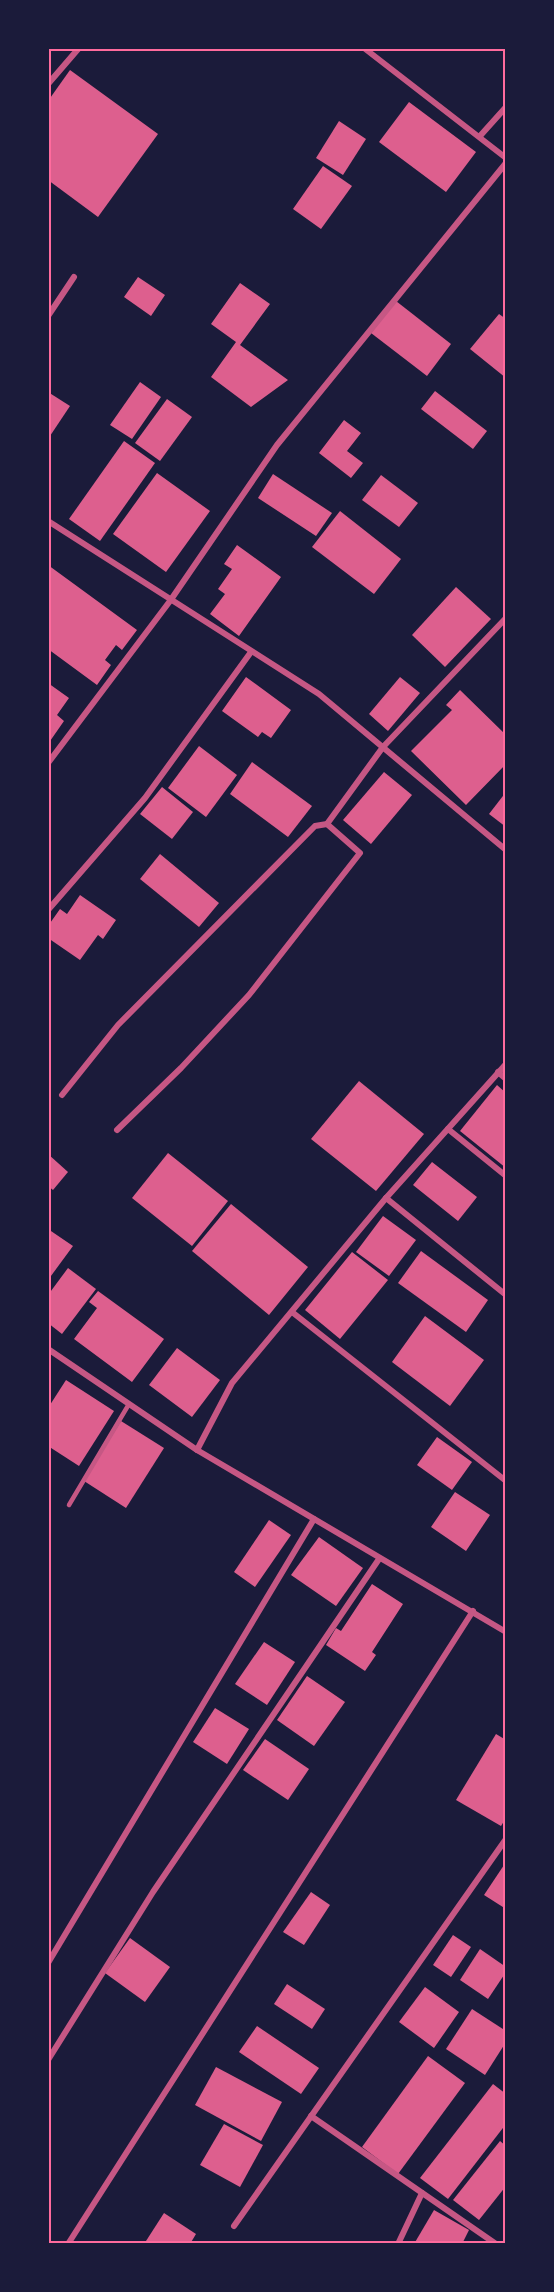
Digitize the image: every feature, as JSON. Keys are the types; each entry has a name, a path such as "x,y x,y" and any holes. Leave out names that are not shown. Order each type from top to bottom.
{"street":[{"path":"48,84 79,48"},
{"path":"364,48 506,158"},
{"path":"480,136 506,107"},
{"path":"48,763 170,601 277,445 506,163"},
{"path":"48,316 74,277"},
{"path":"48,521 319,694 506,850"},
{"path":"62,1095 118,1025 315,826 327,824 383,747 506,618"},
{"path":"48,910 145,798 251,652"},
{"path":"117,1130 181,1068 249,995 360,853 327,824"},
{"path":"197,1450 232,1383 386,1198 506,1064"},
{"path":"498,1072 506,1079"},
{"path":"448,1129 506,1176"},
{"path":"386,1198 506,1295"},
{"path":"291,1312 506,1481"},
{"path":"48,1349 197,1450 506,1632"},
{"path":"48,1963 314,1519"},
{"path":"48,2060 153,1892 379,1559"},
{"path":"68,2244 473,1611"},
{"path":"234,2226 506,1839"},
{"path":"311,2116 496,2244"},
{"path":"398,2244 422,2193"}],"lane":[{"path":"69,1505 129,1404"}],"building":[{"path":"70,70 158,134 98,217 48,180 48,101"},
{"path":"409,102 476,152 446,192 379,142"},
{"path":"339,121 366,139 343,175 316,158"},
{"path":"323,166 352,186 321,229 293,209"},
{"path":"138,277 165,295 151,316 124,297"},
{"path":"240,283 270,304 240,345 288,380 251,407 211,377 236,342 211,324"},
{"path":"396,301 451,344 427,376 371,333"},
{"path":"499,314 506,319 506,378 470,349"},
{"path":"140,382 161,397 132,439 110,425"},
{"path":"435,391 487,431 473,449 421,409"},
{"path":"48,392 70,406 48,439"},
{"path":"167,399 192,417 160,461 135,443"},
{"path":"344,420 361,433 347,451 363,463 351,478 319,453"},
{"path":"124,441 155,463 100,541 69,519"},
{"path":"157,473 210,511 166,572 113,534"},
{"path":"273,474 332,513 316,536 258,498"},
{"path":"381,475 418,503 399,527 362,500"},
{"path":"340,511 401,559 374,594 312,547"},
{"path":"237,545 281,577 239,636 210,614 225,594 218,589 232,569 224,564"},
{"path":"48,565 137,630 122,650 116,645 105,660 111,665 97,685 48,649"},
{"path":"456,587 491,619 445,667 412,635"},
{"path":"246,677 291,710 271,738 262,732 258,737 222,711"},
{"path":"400,677 420,693 388,731 369,714"},
{"path":"48,683 69,698 57,715 64,721 48,744"},
{"path":"460,690 506,735 506,764 466,805 411,751 452,710 446,705"},
{"path":"199,746 237,775 206,817 168,788"},
{"path":"252,762 312,806 288,837 230,794"},
{"path":"384,772 412,795 371,844 343,820"},
{"path":"162,787 193,812 172,839 140,814"},
{"path":"506,792 506,827 489,814"},
{"path":"160,854 219,903 199,927 140,879"},
{"path":"80,895 116,920 103,939 98,935 80,960 48,938 48,926 60,909 67,914"},
{"path":"359,1081 424,1134 376,1191 311,1139"},
{"path":"497,1085 506,1093 506,1168 460,1131"},
{"path":"168,1153 228,1201 192,1246 132,1198"},
{"path":"48,1154 68,1172 53,1190 48,1186"},
{"path":"432,1162 477,1197 458,1221 413,1185"},
{"path":"231,1204 308,1267 269,1315 192,1251"},
{"path":"383,1216 416,1240 389,1276 356,1252"},
{"path":"48,1229 73,1246 48,1280"},
{"path":"421,1251 488,1300 466,1332 398,1283"},
{"path":"352,1252 388,1280 340,1339 305,1310"},
{"path":"68,1268 96,1289 62,1334 48,1323 48,1295"},
{"path":"98,1291 164,1339 132,1382 74,1339 97,1308 89,1302"},
{"path":"425,1316 484,1360 450,1406 392,1362"},
{"path":"177,1348 220,1380 192,1417 149,1385"},
{"path":"66,1380 114,1411 79,1466 48,1446 48,1408"},
{"path":"121,1421 164,1448 126,1508 84,1481"},
{"path":"437,1437 472,1462 452,1490 417,1465"},
{"path":"455,1492 490,1515 466,1551 431,1527"},
{"path":"269,1520 291,1535 255,1587 234,1572"},
{"path":"319,1537 363,1568 336,1606 291,1575"},
{"path":"372,1584 403,1604 372,1652 376,1655 365,1671 326,1645 336,1628 341,1631"},
{"path":"264,1642 295,1662 267,1705 235,1684"},
{"path":"307,1676 345,1702 314,1746 277,1720"},
{"path":"215,1708 249,1729 227,1764 193,1742"},
{"path":"496,1734 506,1740 506,1818 501,1826 456,1800"},
{"path":"265,1739 309,1769 288,1800 243,1770"},
{"path":"506,1862 506,1909 484,1895"},
{"path":"311,1892 330,1905 304,1945 283,1932"},
{"path":"453,1935 471,1947 451,1977 433,1965"},
{"path":"130,1938 170,1967 145,2002 105,1973"},
{"path":"480,1949 506,1967 506,1972 488,1999 460,1980"},
{"path":"287,1984 325,2009 312,2029 274,2004"},
{"path":"425,1987 459,2012 434,2048 399,2022"},
{"path":"472,2009 506,2031 506,2042 485,2075 446,2049"},
{"path":"257,2026 319,2068 301,2094 239,2052"},
{"path":"428,2056 465,2083 398,2174 362,2147"},
{"path":"216,2067 282,2102 261,2141 195,2105"},
{"path":"493,2084 506,2094 506,2124 448,2199 420,2178"},
{"path":"224,2124 263,2145 240,2187 200,2165"},
{"path":"500,2141 506,2146 506,2186 479,2220 453,2200"},
{"path":"434,2210 469,2230 462,2244 414,2244"},
{"path":"164,2213 196,2234 190,2244 150,2244 146,2241"}]}
